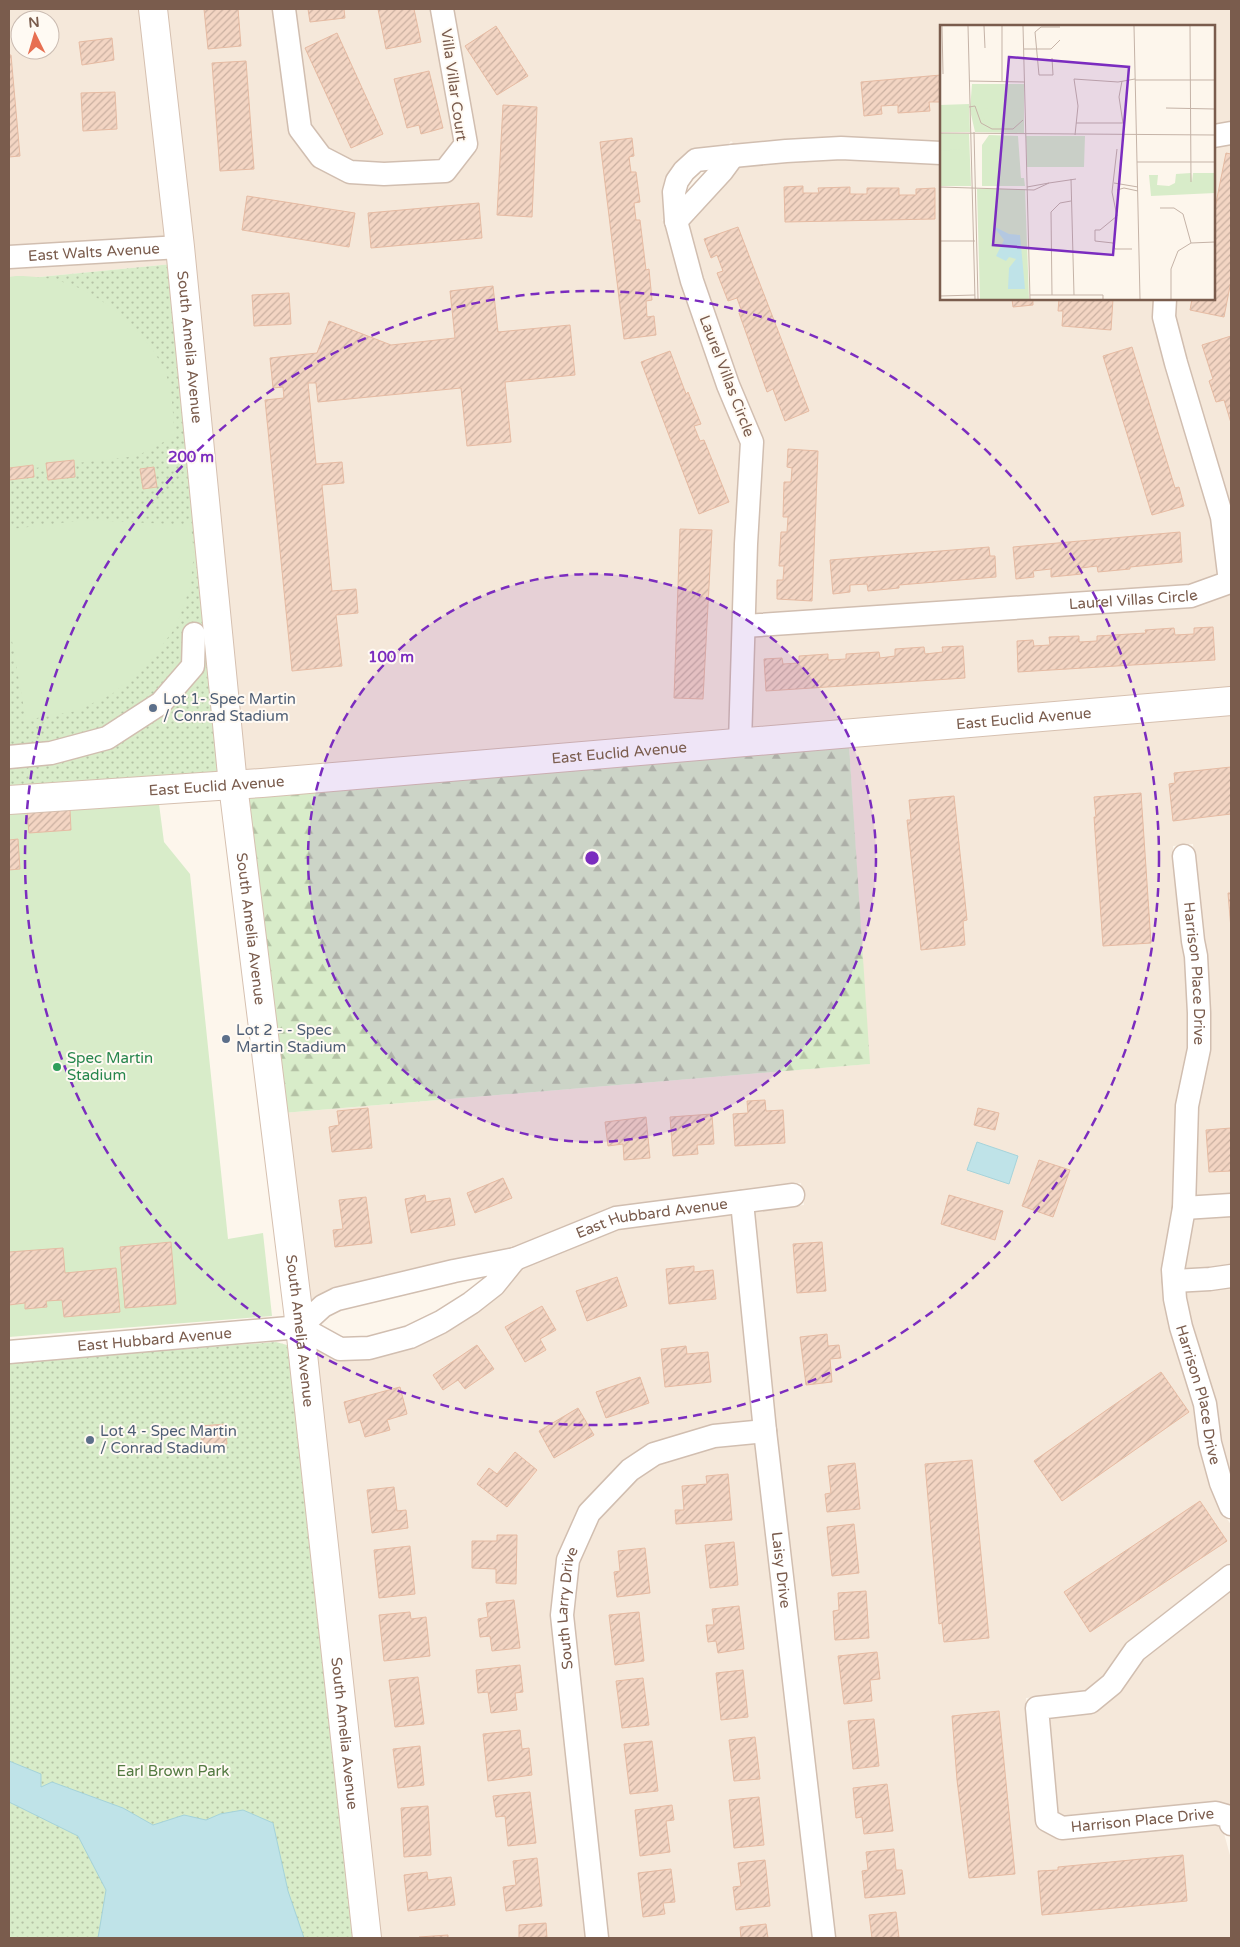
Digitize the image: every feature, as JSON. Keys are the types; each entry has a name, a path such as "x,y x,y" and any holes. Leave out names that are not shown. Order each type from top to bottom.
{"main road":[{"name":"South Amelia Avenue","path":"153,9 180,247 233,785 300,1327 367,1938"},
{"name":"East Euclid Avenue","path":"9,800 233,785 1231,701"}],"street":[{"name":"Villa Villar Court","path":"284,9 300,129 321,157 350,172 384,174 445,171 466,144 442,9"},
{"path":"1215,136 1231,133"},
{"name":"Laurel Villas Circle","path":"740,743 746,544 752,442 728,385 695,290 676,221 674,192 677,181 684,171 696,160 733,156 841,148 940,153"},
{"name":"East Walts Avenue","path":"9,257 180,247"},
{"name":"Laurel Villas Circle","path":"744,626 1191,596 1230,582 1222,517 1176,363 1164,317 1165,300"},
{"path":"9,757 51,753 107,738 161,703 193,666 194,634"},
{"name":"Harrison Place Drive","path":"1184,856 1196,956 1199,1049 1187,1106 1184,1208 1173,1270 1175,1299 1181,1327 1205,1404 1210,1444 1221,1483 1231,1507"},
{"name":"East Hubbard Avenue","path":"300,1327 323,1306 337,1299 454,1271 515,1259 616,1218 793,1195"},
{"name":"Laisy Drive","path":"742,1202 766,1431 824,1938"},
{"path":"1184,1208 1231,1205"},
{"name":"East Hubbard Avenue","path":"9,1352 300,1327 340,1349 369,1348 410,1337 441,1322 471,1303 494,1285 515,1259"},
{"path":"1174,1281 1229,1278"},
{"name":"South Larry Drive","path":"597,1938 562,1615 568,1560 589,1513 630,1470 654,1454 714,1436 766,1431"},
{"name":"Harrison Place Drive","path":"1231,1576 1135,1651 1112,1684 1090,1702 1036,1708 1047,1820 1062,1828 1216,1814 1230,1817 1231,1824"}],"shaded area":[{"path":"9,9 143,9 169,237 9,246"},
{"path":"163,9 274,9 290,131 350,183 473,152 452,9 1231,9 1231,122 1215,125 1215,25 940,25 940,142 735,145 731,141 727,146 695,149 662,220 667,225 667,232 669,233 743,444 731,729 658,734 488,753 242,773"},
{"path":"293,9 433,9 455,141 440,160 384,163 352,161 327,148 309,124"},
{"path":"1231,144 1231,515 1174,316 1175,300 1215,300 1215,147"},
{"path":"841,159 940,164 940,300 1156,300 1212,520 1219,574 1189,585 754,614 737,380 701,278 687,224 738,167"},
{"path":"171,259 172,264 9,280 9,268"},
{"path":"1231,593 1231,691 751,727 753,636"},
{"path":"1231,713 1231,1193 1194,1197 1202,939 1193,844 1173,846 1183,942 1187,958 1189,1048 1175,1198 1196,1407 1223,1512 1231,1525 1231,1562 1087,1692 1026,1698 1038,1821 1058,1838 1063,1839 1215,1825 1222,1826 1231,1859 1231,1938 833,1938 775,1429 753,1212 804,1205 801,1183 615,1207 513,1249 307,1307 283,1113 869,1064 849,745"},
{"path":"734,1214 755,1421 651,1443 558,1558 588,1938 377,1938 311,1346 371,1358 521,1269 619,1229"},
{"path":"1231,1216 1231,1483 1190,1324 1183,1270 1192,1219"},
{"path":"757,1443 814,1938 607,1938 572,1615 577,1563 597,1520 636,1479 658,1464 715,1447"},
{"path":"1231,1591 1231,1807 1063,1817 1056,1813 1047,1717 1097,1711 1119,1691 1142,1660"}],"green space":[{"path":"172,264 222,775 9,789 9,280"},
{"path":"9,277 56,280 84,291 116,311 145,339 165,371 170,387 175,436 137,456 9,471"},
{"path":"85,520 191,525 194,554 190,587 176,627 147,665 112,694 76,711 26,720 9,624 9,532 12,529"},
{"path":"849,745 870,1064 283,1113 244,795"},
{"name":"Spec Martin Stadium","path":"159,804 164,842 190,874 228,1239 263,1233 272,1316 9,1337 9,813"},
{"name":"Earl Brown Park","path":"276,1342 287,1345 291,1350 356,1938 9,1938 9,1362"}],"water":[{"path":"977,1142 1018,1156 1009,1184 967,1170"},
{"path":"9,1761 41,1774 41,1787 52,1782 123,1808 153,1825 184,1815 206,1820 220,1814 243,1810 273,1823 288,1891 304,1938 98,1938 106,1890 78,1836 9,1802"}],"building":[{"path":"204,9 238,9 241,46 208,49"},
{"path":"308,9 344,9 345,18 310,22"},
{"path":"378,9 414,9 421,42 386,49"},
{"path":"496,26 528,76 497,95 465,46"},
{"path":"337,33 383,134 351,148 305,48"},
{"path":"112,38 114,60 82,65 79,42"},
{"path":"9,55 10,55 20,156 9,157"},
{"path":"246,61 254,169 220,171 212,63"},
{"path":"429,71 443,128 421,134 419,125 407,128 394,79"},
{"path":"940,75 940,102 929,102 930,111 898,113 898,105 881,106 882,114 864,116 861,82"},
{"path":"115,92 117,129 83,131 81,93"},
{"path":"503,105 537,107 532,217 497,215"},
{"path":"632,138 634,156 629,157 631,172 636,172 640,202 634,203 636,220 640,220 646,270 649,269 652,300 646,301 647,317 654,316 656,335 624,339 600,142"},
{"path":"1226,153 1231,154 1231,281 1224,317 1190,310 1192,300 1215,300 1215,208"},
{"path":"803,186 803,193 819,193 818,188 850,187 850,194 867,194 867,188 899,188 899,195 916,195 916,189 935,188 935,219 785,222 784,187"},
{"path":"247,196 355,213 349,247 242,230"},
{"path":"479,203 482,238 371,248 368,213"},
{"path":"738,227 809,411 785,421 773,389 767,392 739,313 742,312 737,298 728,301 717,273 723,271 717,255 711,258 704,239"},
{"path":"493,286 498,332 570,325 575,375 505,382 511,442 467,446 461,388 318,402 316,383 308,383 316,464 342,462 344,483 322,485 332,591 356,589 358,613 336,615 342,666 292,671 265,400 284,398 283,387 273,388 270,358 317,353 329,321 391,345 455,338 450,291"},
{"path":"289,293 291,324 254,326 252,295"},
{"path":"1012,300 1033,300 1033,305 1013,307"},
{"path":"1059,300 1113,300 1111,330 1062,326 1063,311 1058,311"},
{"path":"1231,336 1231,423 1224,400 1216,402 1209,381 1213,379 1202,345"},
{"path":"1132,347 1175,488 1179,487 1184,506 1152,515 1103,356"},
{"path":"670,351 686,394 688,392 701,424 694,426 700,441 704,440 729,502 699,514 641,362"},
{"path":"788,449 818,451 812,601 777,599 777,580 783,580 784,566 779,566 781,532 787,532 788,517 783,517 784,482 791,482 792,468 787,467"},
{"path":"74,460 75,477 48,480 46,463"},
{"path":"33,465 34,477 9,480 9,468"},
{"path":"154,467 157,487 143,489 140,469"},
{"path":"680,529 712,530 703,699 674,698"},
{"path":"1180,532 1182,562 1098,572 1097,566 1081,568 1082,574 1051,577 1051,569 1033,571 1034,577 1016,579 1013,547"},
{"path":"989,547 990,556 995,556 996,577 899,585 899,588 868,591 867,584 850,585 850,592 833,594 830,560"},
{"path":"1213,627 1215,660 1018,672 1017,641 1033,640 1034,646 1050,645 1049,637 1079,636 1079,642 1097,641 1097,636 1146,633 1145,630 1174,628 1175,635 1194,634 1194,628"},
{"path":"963,646 965,678 766,691 764,659 782,658 783,664 799,663 799,656 828,654 828,660 846,659 846,654 879,652 880,658 895,656 895,649 924,647 925,654 943,652 942,647"},
{"path":"1231,767 1231,814 1173,821 1169,784 1175,783 1174,773"},
{"path":"1141,793 1151,943 1103,946 1094,797"},
{"path":"954,796 967,920 963,921 965,945 921,950 907,820 911,820 909,800"},
{"path":"70,810 71,830 29,833 27,812"},
{"path":"18,839 20,869 9,870 9,840"},
{"path":"1228,893 1231,893 1231,929"},
{"path":"765,1100 766,1111 783,1110 785,1143 735,1146 733,1114 748,1113 747,1101"},
{"path":"368,1108 372,1148 332,1152 329,1127 339,1125 337,1111"},
{"path":"978,1108 999,1113 995,1130 974,1125"},
{"path":"712,1114 714,1144 697,1145 698,1154 673,1156 670,1117"},
{"path":"646,1117 650,1158 624,1160 623,1144 608,1146 605,1122"},
{"path":"1231,1128 1231,1171 1209,1172 1206,1130"},
{"path":"1039,1160 1070,1170 1053,1217 1022,1206"},
{"path":"503,1178 512,1198 475,1213 467,1193"},
{"path":"425,1195 426,1202 450,1198 455,1225 411,1233 405,1199"},
{"path":"949,1195 1003,1211 995,1240 941,1224"},
{"path":"366,1197 372,1243 335,1247 333,1230 343,1229 339,1200"},
{"path":"171,1242 176,1304 125,1308 120,1247"},
{"path":"822,1242 826,1291 797,1293 793,1244"},
{"path":"63,1248 65,1273 116,1268 120,1312 64,1317 62,1300 46,1301 47,1307 25,1309 25,1303 9,1305 9,1252"},
{"path":"694,1266 694,1272 713,1270 716,1299 669,1304 666,1269"},
{"path":"617,1277 627,1306 587,1321 576,1291"},
{"path":"542,1306 556,1330 540,1339 546,1350 525,1362 505,1327"},
{"path":"827,1334 828,1346 839,1345 841,1358 830,1359 832,1382 806,1385 800,1337"},
{"path":"477,1345 494,1369 465,1389 458,1380 443,1390 433,1375"},
{"path":"686,1346 687,1354 708,1352 711,1382 665,1387 661,1349"},
{"path":"1161,1372 1189,1412 1062,1501 1034,1461"},
{"path":"640,1377 649,1403 606,1418 596,1392"},
{"path":"400,1387 407,1414 387,1420 390,1430 365,1437 360,1420 349,1423 344,1402"},
{"path":"578,1408 594,1435 554,1458 539,1431"},
{"path":"225,1424 227,1444 202,1446 200,1426"},
{"path":"515,1452 537,1470 507,1507 477,1484 489,1468 497,1474"},
{"path":"972,1460 989,1638 944,1642 942,1623 939,1624 925,1464"},
{"path":"855,1463 860,1509 827,1512 825,1494 831,1493 828,1466"},
{"path":"728,1474 732,1520 676,1524 675,1510 684,1510 682,1486 707,1484 706,1476"},
{"path":"394,1487 397,1511 406,1510 408,1528 372,1533 367,1490"},
{"path":"1200,1501 1227,1541 1090,1632 1064,1592"},
{"path":"854,1524 859,1573 832,1576 827,1527"},
{"path":"497,1535 517,1535 516,1584 496,1583 496,1569 472,1568 472,1541 497,1541"},
{"path":"734,1542 738,1585 710,1588 705,1545"},
{"path":"410,1546 415,1594 379,1598 374,1550"},
{"path":"645,1548 650,1593 617,1597 614,1572 620,1571 618,1551"},
{"path":"866,1591 869,1638 835,1640 833,1611 839,1610 838,1593"},
{"path":"514,1600 520,1648 492,1651 490,1636 480,1637 478,1619 488,1617 486,1603"},
{"path":"739,1606 744,1649 718,1653 716,1641 708,1642 706,1625 714,1625 712,1609"},
{"path":"410,1612 411,1619 426,1617 430,1656 384,1661 379,1615"},
{"path":"639,1612 644,1661 615,1665 609,1615"},
{"path":"877,1652 880,1679 870,1680 872,1701 844,1704 838,1656"},
{"path":"520,1665 523,1692 515,1693 517,1710 491,1713 488,1692 478,1693 476,1670"},
{"path":"743,1670 748,1717 721,1720 716,1673"},
{"path":"418,1677 424,1724 395,1727 389,1680"},
{"path":"643,1678 649,1725 622,1728 616,1681"},
{"path":"999,1711 1015,1874 969,1878 957,1780 952,1716"},
{"path":"874,1719 879,1766 853,1769 848,1721"},
{"path":"520,1730 522,1749 529,1748 532,1775 488,1781 483,1734"},
{"path":"755,1737 760,1779 734,1781 729,1740"},
{"path":"652,1741 658,1791 630,1794 624,1744"},
{"path":"420,1746 424,1785 398,1788 393,1749"},
{"path":"887,1784 893,1831 864,1834 862,1817 856,1818 853,1788"},
{"path":"530,1792 536,1843 508,1846 505,1816 496,1817 493,1796"},
{"path":"759,1797 764,1845 734,1848 729,1800"},
{"path":"672,1805 674,1820 666,1821 670,1852 640,1856 635,1810"},
{"path":"428,1806 431,1855 404,1857 401,1808"},
{"path":"894,1849 896,1870 902,1870 905,1894 865,1898 862,1871 868,1870 866,1852"},
{"path":"1183,1855 1187,1901 1042,1915 1038,1871 1058,1870 1058,1867"},
{"path":"537,1858 542,1906 506,1911 503,1887 516,1885 513,1861"},
{"path":"765,1860 770,1906 736,1910 733,1887 741,1886 738,1863"},
{"path":"671,1869 675,1902 663,1903 665,1914 643,1917 638,1873"},
{"path":"427,1872 428,1880 451,1877 455,1905 408,1911 404,1875"},
{"path":"896,1912 899,1938 872,1938 869,1915"},
{"path":"546,1923 547,1938 519,1938 519,1925"},
{"path":"766,1924 768,1938 741,1938 740,1927"},
{"path":"448,1935 448,1938 419,1938 419,1937"}],"place":[{"name":"Lot 1- Spec Martin / Conrad Stadium","path":"153,708"},
{"name":"Lot 2 - - Spec Martin Stadium","path":"226,1039"},
{"name":"Spec Martin Stadium","path":"57,1067"},
{"name":"Lot 4 - Spec Martin / Conrad Stadium","path":"90,1440"}]}
